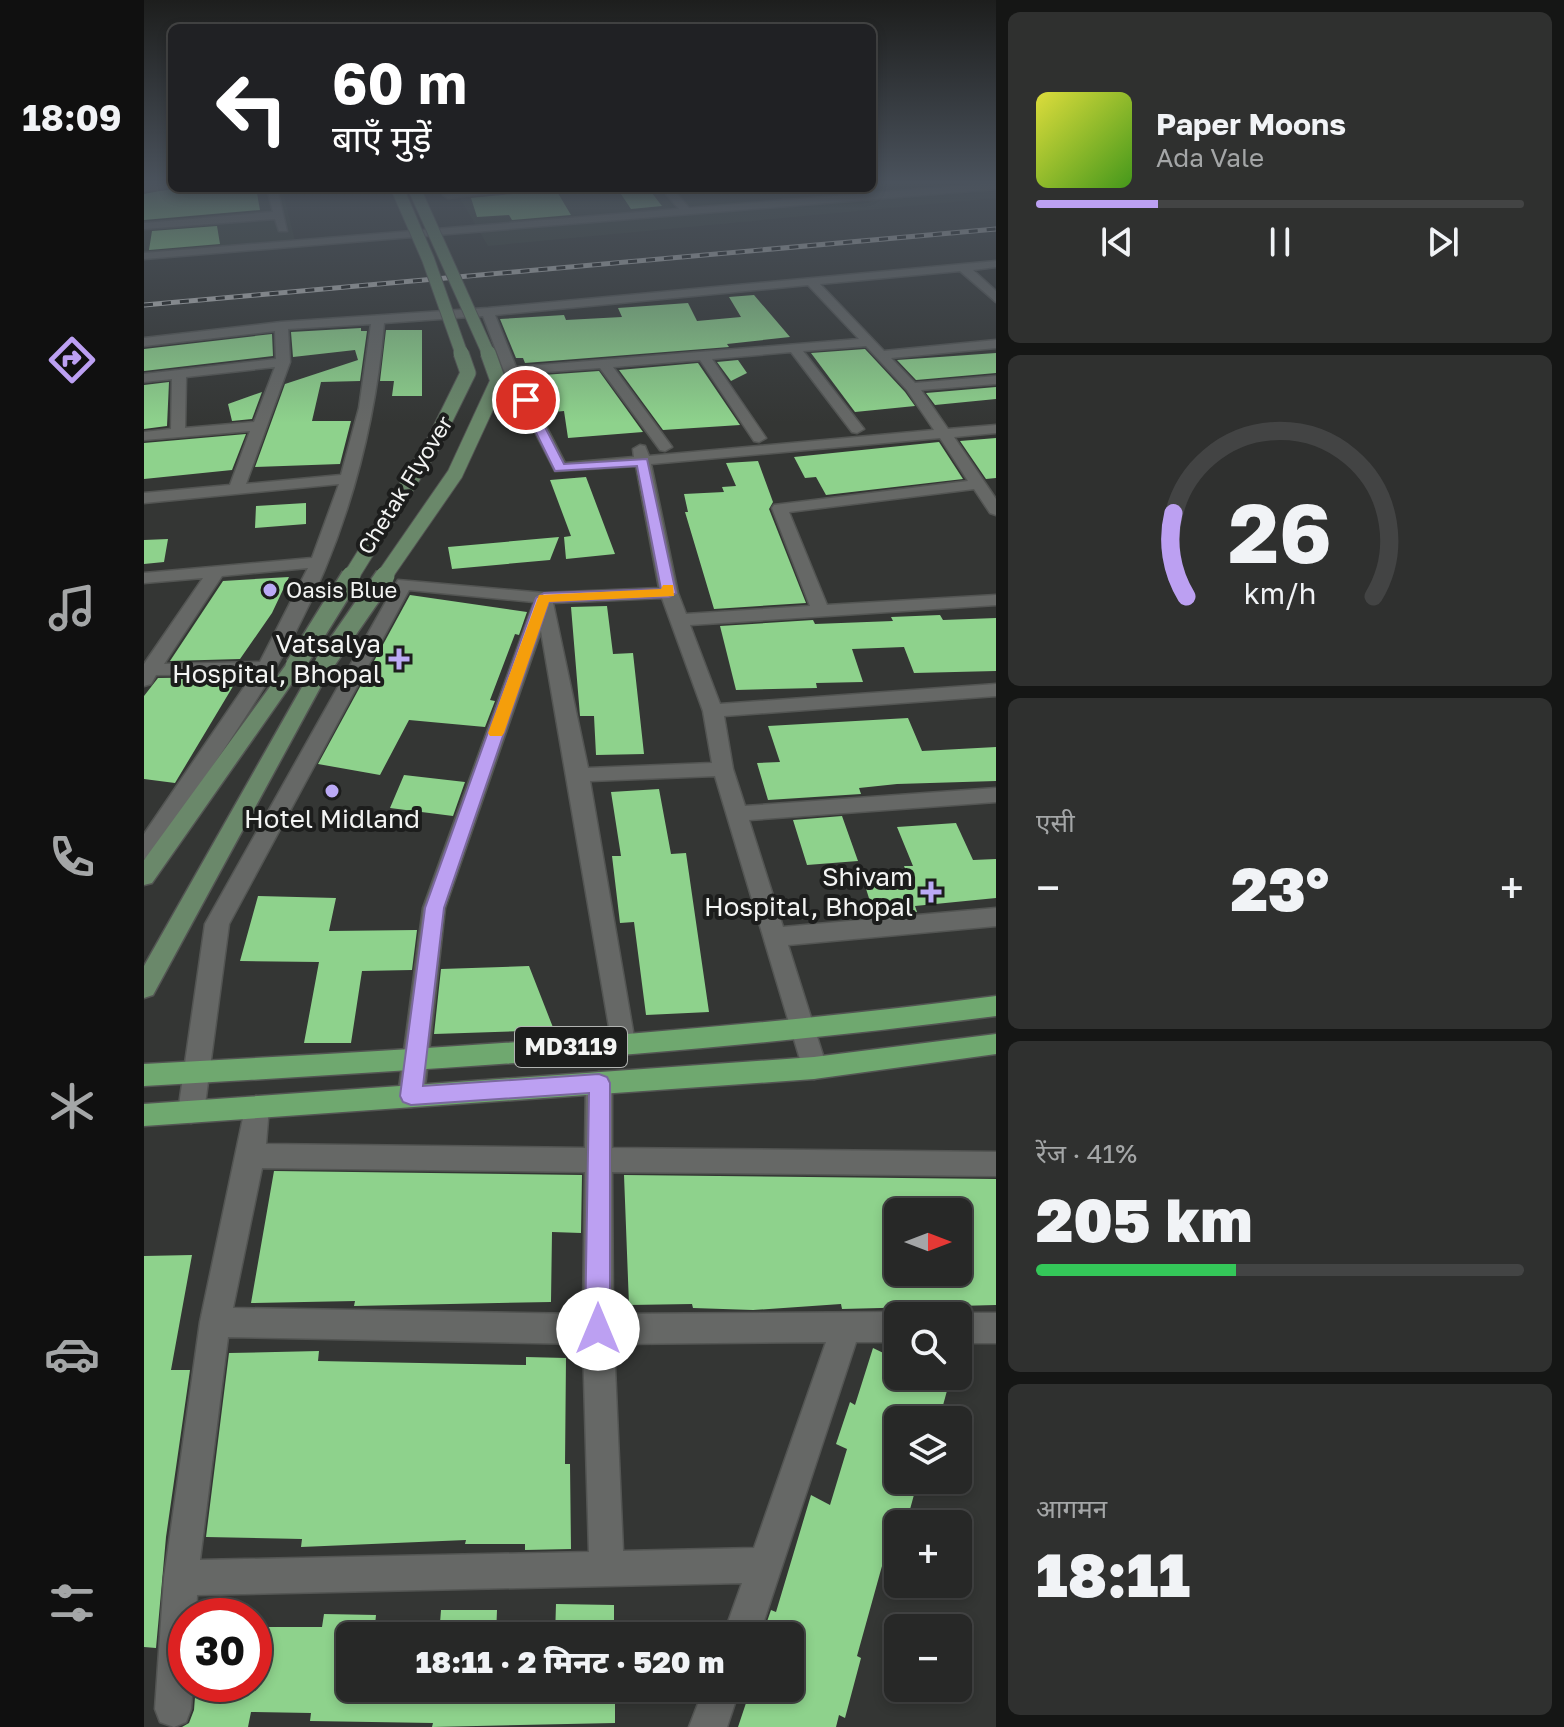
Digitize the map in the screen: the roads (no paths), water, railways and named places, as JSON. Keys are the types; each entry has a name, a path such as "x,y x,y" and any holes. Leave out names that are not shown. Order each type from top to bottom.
{"main road":[{"name":"Chetak Flyover","path":"144,877 295,666 433,444 468,373 429,262"},
{"name":"Chetak Flyover","path":"144,988 324,664 455,474 498,381 497,372 447,262"},
{"name":"MD3119","path":"144,1075 415,1060 803,1029 996,1006"},
{"name":"MD3119","path":"144,1115 814,1068 996,1044"}],"street":[{"path":"144,342 281,326 488,312 996,264"},
{"path":"962,266 996,298"},
{"path":"809,280 912,387 996,510"},
{"path":"488,312 511,371 557,462 942,428 996,417"},
{"path":"144,851 266,668 319,562 366,421 376,365 378,321"},
{"path":"237,488 283,362 281,326"},
{"path":"511,371 871,342"},
{"path":"881,355 996,344"},
{"path":"794,348 857,429"},
{"path":"703,355 759,438"},
{"path":"144,378 283,362"},
{"path":"604,364 665,447"},
{"path":"178,432 179,374"},
{"path":"912,387 996,380"},
{"path":"144,436 262,426"},
{"path":"641,456 665,447 857,429 996,429"},
{"path":"641,456 669,593 713,711 723,769 814,1068"},
{"path":"144,498 347,479"},
{"path":"821,611 780,508 979,484"},
{"path":"144,578 319,562"},
{"path":"146,673 217,570"},
{"path":"191,1112 217,924 404,584 544,598 669,593"},
{"path":"544,598 579,775 622,1043"},
{"path":"411,1096 434,908 544,598"},
{"path":"678,620 996,600"},
{"path":"146,673 266,668"},
{"path":"713,711 996,690"},
{"path":"579,775 723,769"},
{"path":"738,814 996,795"},
{"path":"775,937 996,917"},
{"path":"599,1083 598,1329 607,1568"},
{"path":"173,1709 181,1578 215,1322 251,1156 256,1107"},
{"path":"251,1156 597,1157 996,1164"},
{"path":"215,1322 598,1329 884,1327"},
{"path":"746,1622 846,1327"},
{"path":"972,1328 996,1328"},
{"path":"181,1578 767,1565"},
{"path":"708,1727 717,1702"}],"railway":[{"path":"144,305 631,262"}],"place":[{"name":"Oasis Blue","path":"270,590"},
{"name":"Vatsalya Hospital, Bhopal","path":"399,659"},
{"name":"Hotel Midland","path":"332,791"},
{"name":"Shivam Hospital, Bhopal","path":"931,892"}]}
